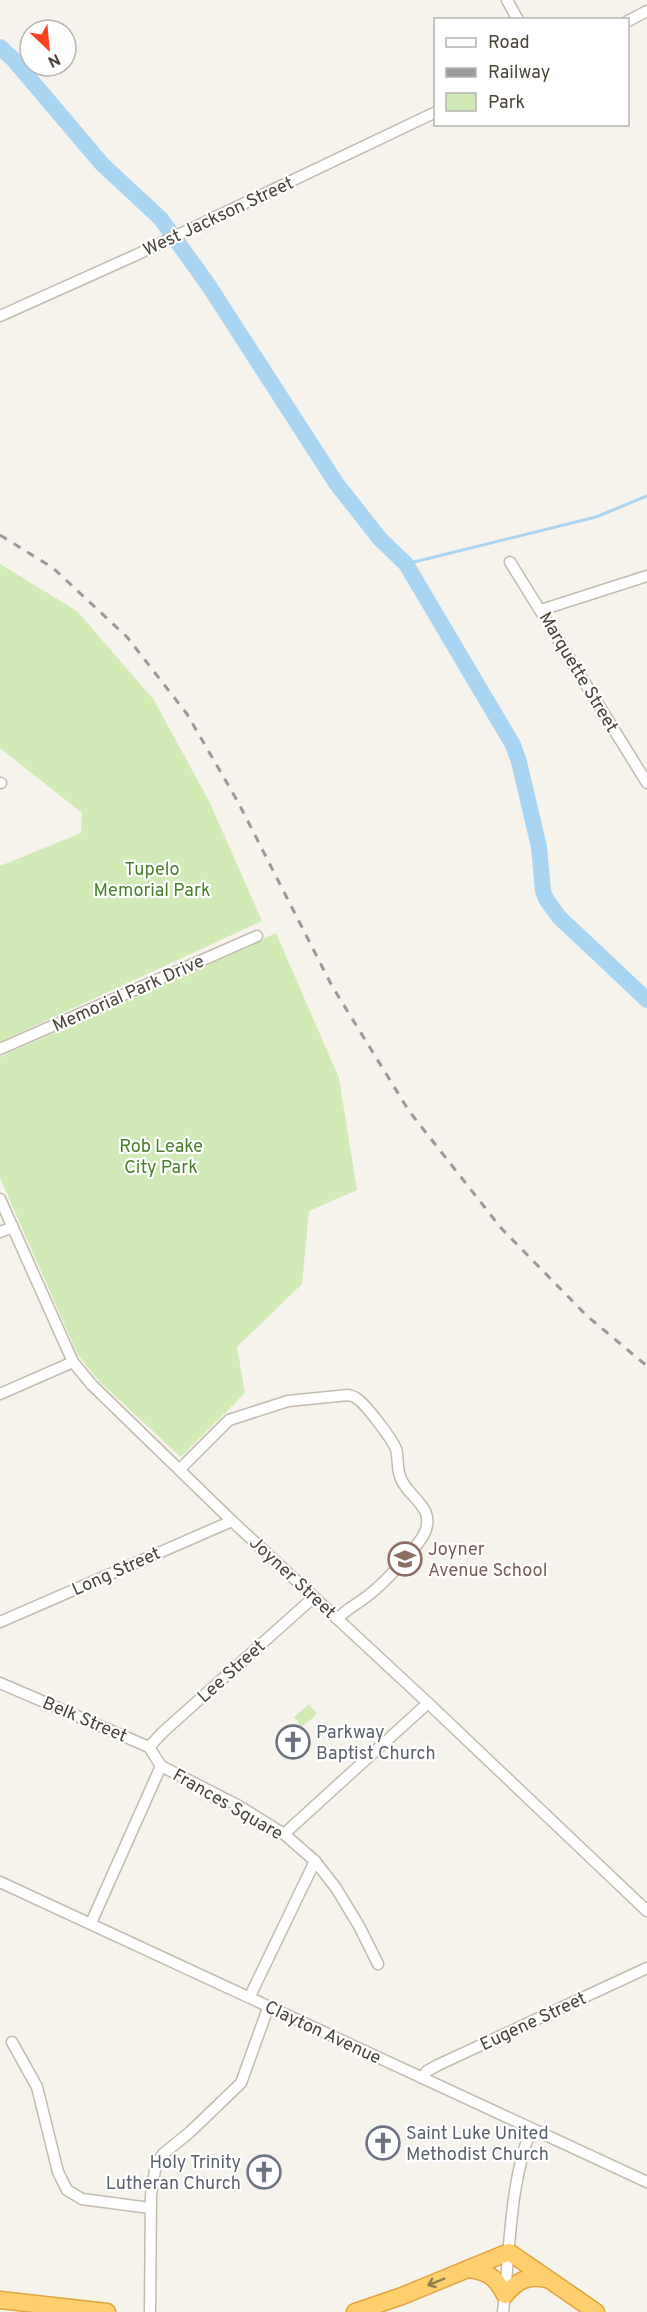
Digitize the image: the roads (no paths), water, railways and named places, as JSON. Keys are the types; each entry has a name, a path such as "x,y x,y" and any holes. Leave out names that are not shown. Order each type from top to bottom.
{"highway":[{"path":"356,2312 509,2252 596,2312"},
{"path":"468,2270 488,2273 498,2282 505,2295 513,2285 524,2279 535,2277 550,2280"},
{"path":"0,2300 107,2312"}],"street":[{"path":"507,0 517,18"},
{"path":"629,20 647,11"},
{"name":"West Jackson Street","path":"0,316 136,255 434,112"},
{"name":"Marquette Street","path":"510,562 542,610 647,783"},
{"path":"542,610 647,576"},
{"name":"Memorial Park Drive","path":"0,1049 257,936"},
{"name":"Joyner Street","path":"0,1199 74,1362 92,1385 232,1521 647,1911"},
{"path":"0,1232 13,1227"},
{"path":"0,1394 74,1362"},
{"path":"180,1469 229,1420 288,1401 348,1395 357,1398 389,1436 396,1450 398,1472 402,1483 425,1508 428,1518 426,1530 420,1540 373,1592 337,1618"},
{"name":"Long Street","path":"0,1622 232,1521"},
{"name":"Lee Street","path":"149,1747 314,1597"},
{"name":"Belk Street","path":"0,1683 149,1747 161,1766"},
{"path":"284,1834 428,1703"},
{"name":"Frances Square","path":"91,1923 161,1766 239,1806 284,1834 315,1861 359,1926 378,1964"},
{"path":"250,1996 315,1861"},
{"name":"Clayton Avenue","path":"0,1882 250,1996 268,2008 531,2130 645,2178"},
{"name":"Eugene Street","path":"422,2078 438,2065 647,1968"},
{"path":"150,2312 150,2208 153,2170 158,2159 241,2083 268,2008"},
{"path":"12,2042 37,2087 58,2172 67,2190 82,2199 150,2208"},
{"path":"503,2312 521,2159 531,2130"}],"waterway":[{"path":"0,47 13,59 102,164 161,219 209,286 336,483 380,539 406,564 513,745 539,847 543,891 546,899 559,917 647,1000"},
{"path":"406,564 596,517 647,496"}],"railway":[{"path":"0,535 53,568 127,637 187,714 238,802 332,986 409,1111 501,1228 587,1316 647,1366"}],"place":[{"name":"Joyner Avenue School","path":"405,1559"},
{"name":"Parkway Baptist Church","path":"293,1742"},
{"name":"Saint Luke United Methodist Church","path":"383,2143"},
{"name":"Holy Trinity Lutheran Church","path":"264,2172"}],"park label":[{"name":"Tupelo Memorial Park","path":"152,879"},
{"name":"Rob Leake City Park","path":"161,1156"}]}
